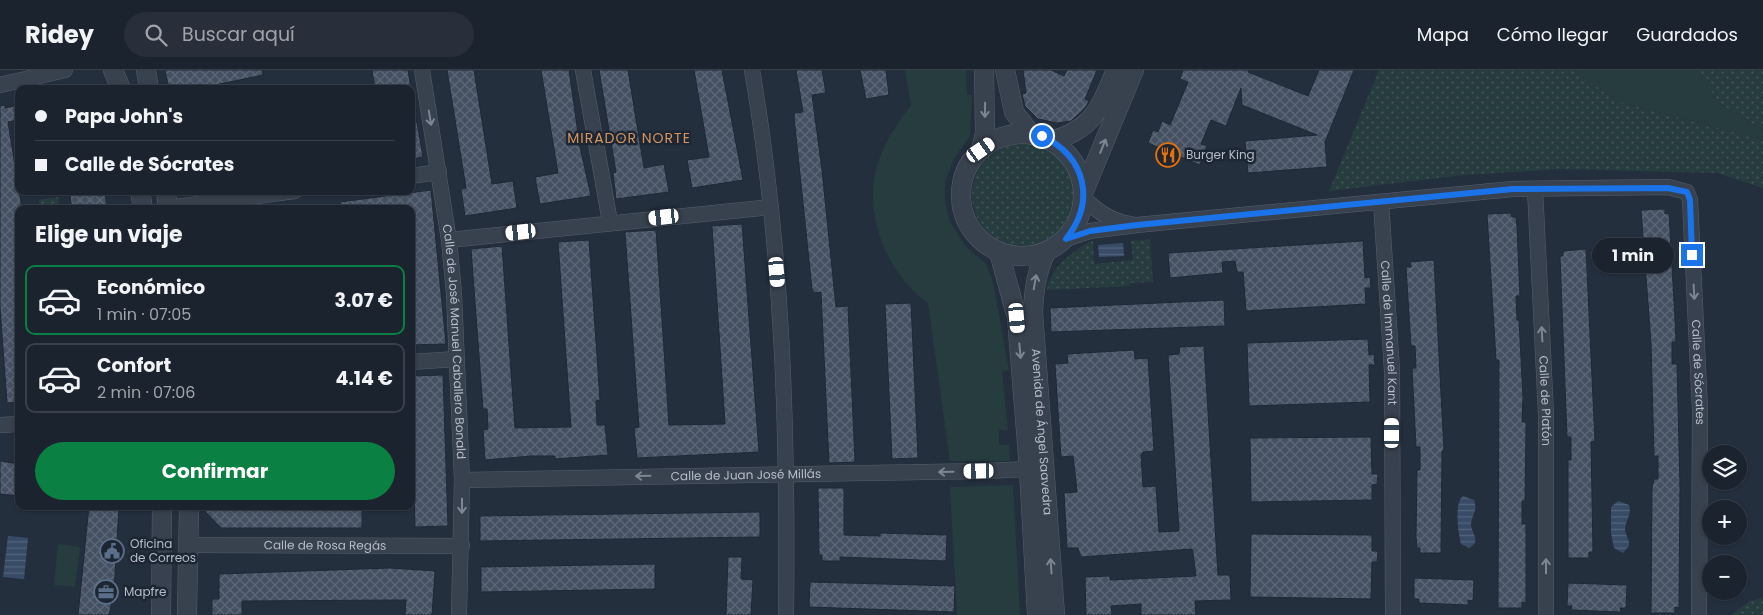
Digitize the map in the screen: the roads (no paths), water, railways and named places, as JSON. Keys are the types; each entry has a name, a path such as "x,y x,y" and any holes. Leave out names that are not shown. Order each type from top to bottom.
{"street":[{"path":"0,85 65,70"},
{"path":"112,70 119,85"},
{"path":"146,70 148,85"},
{"name":"Calle de José Manuel Caballero Bonald","path":"422,70 449,240 462,480 459,615"},
{"path":"583,70 610,222"},
{"path":"752,70 771,207 780,308 788,474 786,615"},
{"path":"981,150 984,133 984,70"},
{"path":"1005,70 1014,112 1031,134"},
{"path":"1051,141 1068,136 1090,122 1104,101 1116,70"},
{"path":"1066,239 1080,218 1084,194 1134,70"},
{"path":"1137,225 1119,222 1104,215 1084,194 1080,172 1070,156 1051,141 1031,134 1009,135 994,141 981,150 970,164 963,180 962,206 972,230 984,243 999,252 1014,256 1031,256 1046,252 1066,239 1090,231 1535,188"},
{"path":"415,175 439,172"},
{"name":"Calle de Sócrates","path":"1535,188 1668,188 1687,192 1690,200 1700,410 1700,615"},
{"name":"Calle de Platón","path":"1535,188 1546,414 1546,615"},
{"path":"196,205 267,195"},
{"name":"Calle de Immanuel Kant","path":"1381,202 1392,371 1392,615"},
{"path":"449,240 771,207"},
{"name":"Avenida de Ángel Saavedra","path":"999,252 1017,318 1029,468 1037,615"},
{"name":"Avenida de Ángel Saavedra","path":"1046,252 1038,268 1034,285 1033,312 1055,615"},
{"path":"415,362 456,359"},
{"path":"0,425 15,424"},
{"name":"Calle de Juan José Millás","path":"462,480 1029,468"},
{"path":"161,615 162,510"},
{"path":"187,615 189,510"},
{"name":"Calle de Rosa Regás","path":"189,545 462,546"}],"water":[{"path":"1123,243 1124,256 1099,257 1098,245"},
{"path":"1463,496 1474,500 1475,504 1471,527 1475,543 1469,548 1461,544 1458,526 1458,504"},
{"path":"1618,501 1629,505 1630,509 1625,530 1629,546 1623,553 1614,548 1611,533 1611,507"},
{"path":"8,536 28,538 24,579 3,577"}],"place":[{"name":"Burger King","path":"1168,155"},
{"name":"Oficina de Correos","path":"112,551"},
{"name":"Mapfre","path":"106,592"}],"district":[{"name":"MIRADOR NORTE","path":"629,138"}]}
